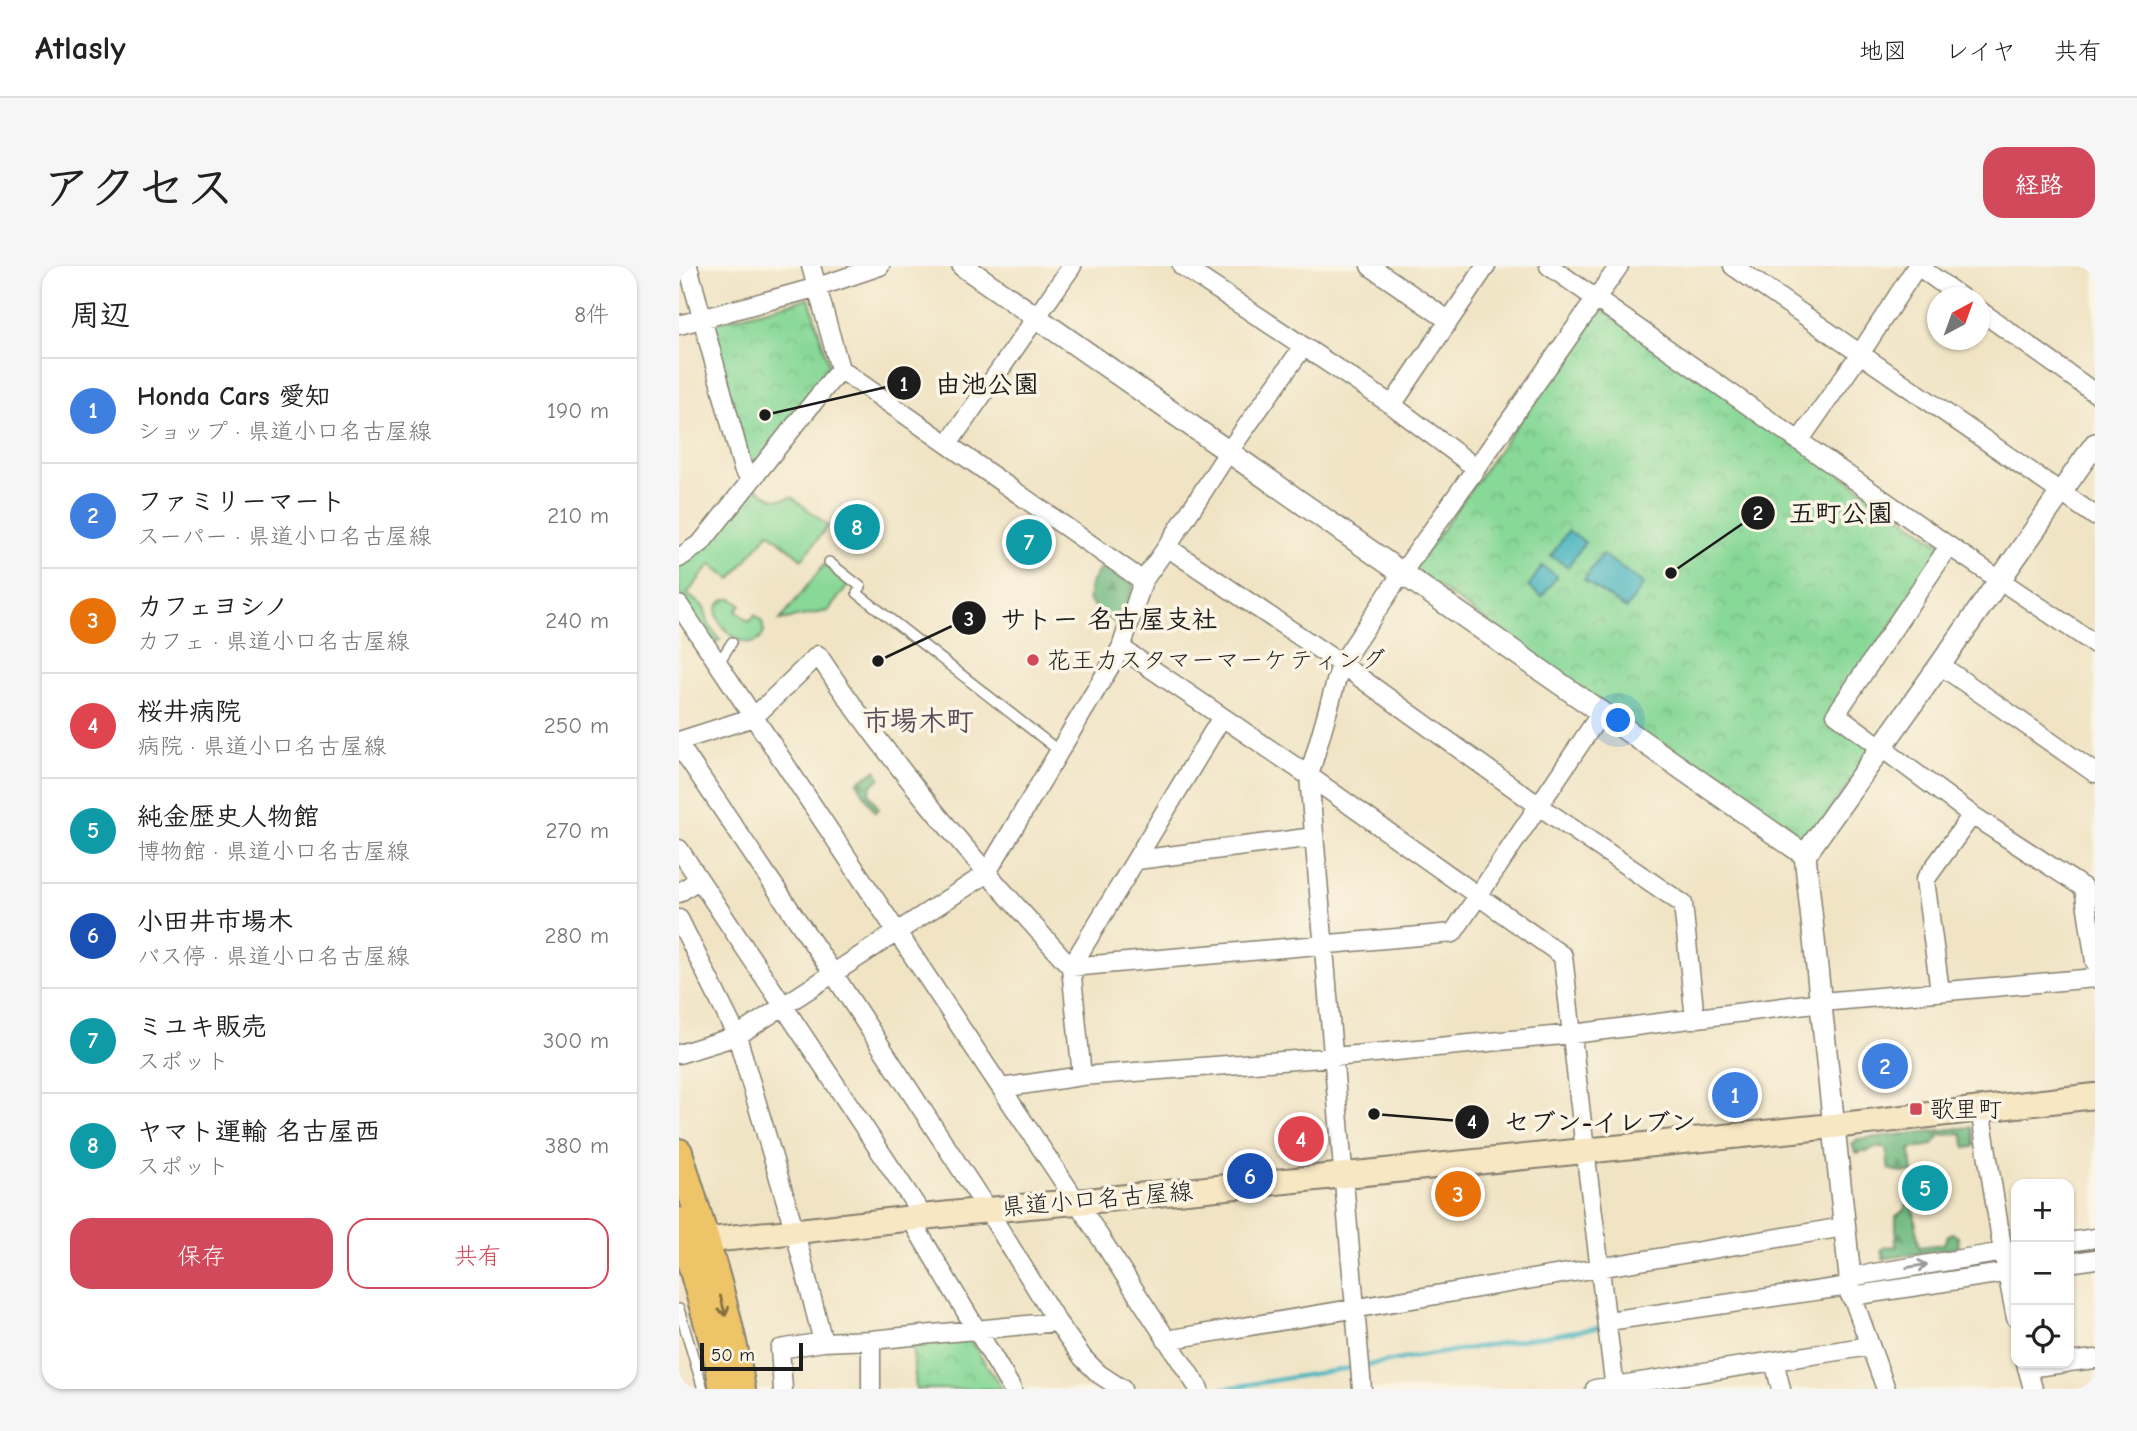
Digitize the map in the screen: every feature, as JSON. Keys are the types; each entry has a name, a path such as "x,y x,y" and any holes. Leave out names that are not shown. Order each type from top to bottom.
{"main road":[{"name":"県道小口名古屋線","path":"690,1234 795,1232 987,1209 1833,1126 2095,1096"},
{"path":"679,1152 690,1234 738,1364 740,1387"}],"street":[{"path":"688,266 743,469 752,479"},
{"path":"811,266 840,369 1143,581"},
{"path":"679,326 818,287 880,266"},
{"path":"963,266 1805,855"},
{"path":"948,444 1072,266"},
{"path":"1182,266 1392,405 1476,468"},
{"path":"1370,266 1448,320"},
{"path":"1392,405 1486,266"},
{"path":"1549,266 2095,644"},
{"path":"1362,1389 1309,776 1341,664 1402,573 1619,266"},
{"path":"1733,266 2095,516"},
{"path":"1799,441 1917,266 1947,287"},
{"path":"1990,318 2095,393"},
{"path":"679,1054 737,1036 986,874 1121,648 1143,581 1303,346"},
{"path":"679,558 701,543 840,369"},
{"path":"1887,1389 1850,1286 1805,855 2095,443"},
{"path":"1949,545 1836,713 1972,815 2090,881 2095,962"},
{"path":"1167,547 1341,664 1539,806 1683,904 1695,1019"},
{"path":"679,606 1199,1389"},
{"path":"1121,648 1309,776 1563,956 1615,1387"},
{"path":"1082,1076 1071,967 986,874 870,731 818,655 754,717 679,743 833,973 987,1209 1057,1322 1099,1374 1122,1389"},
{"path":"1940,665 2095,773"},
{"path":"1071,967 1453,933 1601,713"},
{"path":"1071,967 1222,717"},
{"path":"1940,991 1925,880 1972,815"},
{"path":"1137,860 1314,836"},
{"path":"679,849 917,1217 977,1330 1012,1389"},
{"path":"679,892 699,879"},
{"path":"679,919 737,1036 795,1232 823,1342"},
{"path":"1000,1088 1082,1076 1334,1057 1573,1034 1822,1002 2095,978"},
{"path":"1608,1321 1850,1286 2011,1272 1980,1109"},
{"path":"1166,1340 1844,1227"},
{"path":"2074,1241 2095,1238"},
{"path":"1850,1286 2009,1251"},
{"path":"2074,1262 2095,1259"},
{"path":"783,1389 780,1349 823,1342 1057,1322"},
{"path":"871,1340 871,1389"},
{"path":"1595,1389 1870,1346"},
{"path":"2074,1362 2095,1359"},
{"path":"1774,1361 1781,1389"},
{"path":"2027,1368 2032,1389"}],"lane":[{"path":"829,562 859,590 1059,751"},
{"path":"718,664 732,642"},
{"path":"679,1309 703,1389"}],"green space":[{"path":"809,298 830,369 756,464 751,464 748,462 711,324"},
{"path":"1600,308 1944,546 1832,715 1872,749 1811,839 1795,843 1414,569"},
{"path":"755,487 772,498 792,497 828,526 802,559 769,532 731,579 711,564 687,594 704,607 709,625 720,640 716,643 709,639 679,592 679,566"},
{"path":"1103,564 1134,584 1119,625 1102,615 1088,600 1091,583"},
{"path":"824,565 848,585 828,611 780,620"},
{"path":"727,599 733,599 741,605 736,611 749,622 755,615 762,622 764,632 758,641 749,643 738,639 721,624 717,614 718,606"},
{"path":"876,770 880,778 871,786 869,793 879,809 875,812 857,782"},
{"path":"1971,1127 1975,1145 1973,1147 1966,1148 1962,1133 1940,1135 1933,1145 1910,1149 1913,1172 1901,1173 1889,1169 1886,1148 1873,1148 1858,1153 1852,1144 1858,1139"},
{"path":"1905,1204 1913,1204 1919,1247 1944,1244 1947,1236 1952,1233 1958,1237 1959,1247 1883,1259 1881,1250 1897,1246 1896,1216 1905,1210"},
{"path":"966,1334 1002,1389 916,1389 912,1339"}],"water":[{"path":"1568,531 1585,542 1568,567 1551,556"},
{"path":"1602,554 1644,584 1626,609 1584,580"},
{"path":"1542,566 1557,576 1542,597 1528,587"}],"waterway":[{"path":"1367,1365 1601,1327"},
{"path":"1221,1389 1350,1368"}],"place":[{"name":"由池公園","path":"765,415"},
{"name":"ヤマト運輸 名古屋西","path":"857,527"},
{"name":"ミユキ販売","path":"1029,542"},
{"name":"五町公園","path":"1671,573"},
{"name":"花王カスタマーマーケティング","path":"1033,660"},
{"name":"サトー 名古屋支社","path":"878,661"},
{"name":"ファミリーマート","path":"1885,1066"},
{"name":"Honda Cars 愛知","path":"1735,1095"},
{"name":"歌里町","path":"1916,1109"},
{"name":"セブン-イレブン","path":"1374,1114"},
{"name":"桜井病院","path":"1301,1139"},
{"name":"小田井市場木","path":"1250,1176"},
{"name":"純金歴史人物館","path":"1925,1188"},
{"name":"カフェヨシノ","path":"1458,1194"}],"district":[{"name":"市場木町","path":"918,720"}]}
